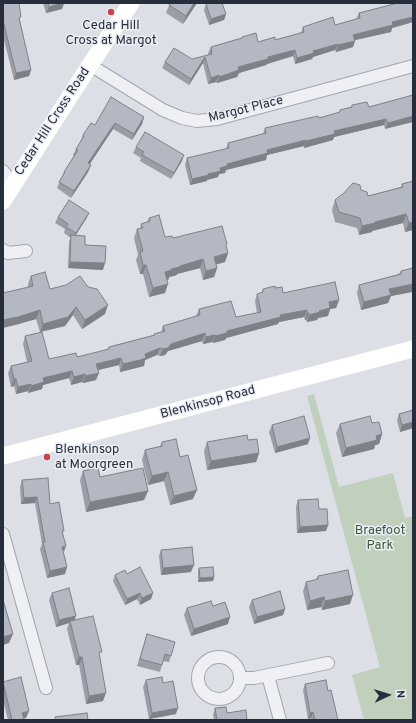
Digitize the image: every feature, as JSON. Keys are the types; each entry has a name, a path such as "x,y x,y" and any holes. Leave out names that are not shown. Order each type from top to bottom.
{"street":[{"name":"Cedar Hill Cross Road","path":"3,201 131,3"},
{"name":"Margot Place","path":"90,65 163,110 182,118 197,121 217,119 413,66"},
{"path":"3,171 13,185"},
{"path":"3,250 8,253 26,251"},
{"name":"Blenkinsop Road","path":"3,456 413,349"},
{"path":"3,534 46,688"},
{"path":"240,678 268,676 328,663"},
{"path":"268,676 280,720"}],"green space":[{"name":"Braefoot Park","path":"314,394 339,487 393,473 405,518 413,516 413,720 364,720 352,675 380,667 307,396"}],"building":[{"path":"3,3 19,3 21,17 19,18 31,70 16,73 3,20"},
{"path":"48,3 62,3 49,7"},
{"path":"170,3 194,3 186,16 169,5"},
{"path":"222,3 226,14 211,19 206,4"},
{"path":"393,3 413,3 413,17 392,22 393,25 353,35 355,41 313,51 314,53 297,58 295,50 238,67 239,70 219,77 219,75 211,78 205,57 191,79 165,62 174,48 192,59 212,54 211,47 256,33 258,42 275,37 275,40 304,32 303,27 333,17 335,25 360,18 359,13 394,4"},
{"path":"413,95 413,116 388,123 386,119 334,131 335,134 267,150 268,153 227,164 227,166 220,168 221,171 192,179 187,158 229,148 228,143 266,133 265,128 318,116 319,118 340,112 340,110 352,107 352,105 367,102 369,107"},
{"path":"111,97 144,117 134,134 115,123 88,163 91,165 74,191 59,182 78,150 76,149 84,136 83,135 91,123 95,125"},
{"path":"145,132 184,155 174,173 142,155 144,152 136,147"},
{"path":"413,181 413,222 409,223 406,214 362,226 360,218 339,212 335,200 353,183 360,185 361,190 367,192 368,196 403,187 402,184"},
{"path":"69,200 89,213 76,233 66,227 68,224 58,217"},
{"path":"159,215 165,237 172,236 173,238 222,226 228,253 214,257 217,268 206,271 203,259 171,269 172,270 165,272 168,284 153,288 146,265 143,265 140,252 143,251 137,229 143,228 141,224 150,221 149,218"},
{"path":"71,235 85,236 85,245 106,246 105,263 70,262"},
{"path":"413,268 413,284 389,289 391,295 364,302 359,285 401,274 401,271"},
{"path":"45,272 50,289 66,285 80,276 88,287 97,289 108,305 85,320 76,307 68,317 43,324 40,310 3,320 3,293 33,286 31,276"},
{"path":"335,282 339,300 329,302 330,308 319,311 320,312 309,315 307,310 280,315 281,317 227,331 227,333 215,336 206,337 205,333 171,344 168,348 160,348 145,354 146,358 140,360 123,364 121,358 96,364 99,373 85,376 85,374 74,377 72,371 43,378 44,382 31,386 31,384 18,387 16,379 14,379 11,366 32,361 25,336 42,332 49,359 76,353 77,357 155,335 154,334 165,331 163,326 200,315 199,309 231,301 236,317 261,312 257,294 263,292 263,289 275,286 275,288 282,287 283,293"},
{"path":"413,410 413,422 402,425 399,414"},
{"path":"304,416 310,438 277,447 272,425"},
{"path":"370,416 372,423 379,422 382,434 376,436 377,440 346,448 340,424"},
{"path":"247,435 248,440 257,439 259,453 211,461 207,442"},
{"path":"176,439 180,457 188,455 197,490 174,496 168,472 152,476 145,450 162,446 162,442"},
{"path":"98,468 100,477 143,468 148,491 90,502 83,471"},
{"path":"48,478 50,504 59,502 64,531 62,531 66,546 62,547 67,567 50,571 43,542 45,542 37,497 24,498 22,480"},
{"path":"318,499 319,509 327,509 328,525 300,527 298,500"},
{"path":"192,547 194,565 163,568 161,550"},
{"path":"140,567 153,593 142,598 140,593 127,599 115,575 125,570 127,574"},
{"path":"213,567 214,577 200,578 199,568"},
{"path":"348,570 353,595 325,601 324,597 310,601 306,582 318,579 318,576"},
{"path":"69,588 76,616 59,620 52,593"},
{"path":"280,591 285,609 257,617 252,600"},
{"path":"3,600 13,634 3,637"},
{"path":"211,601 213,606 225,602 230,617 194,629 187,608"},
{"path":"93,616 102,652 99,652 106,693 89,696 82,657 79,657 70,621"},
{"path":"147,634 175,642 171,656 165,654 162,665 140,659"},
{"path":"21,677 29,711 22,713 24,719 12,720 3,682"},
{"path":"162,677 163,683 173,681 178,708 152,713 146,680"},
{"path":"326,680 328,691 331,690 338,720 315,720 313,712 310,713 305,684"},
{"path":"226,707 227,713 246,710 247,720 217,720 215,708"},
{"path":"87,713 88,720 55,720 55,717"}],"place":[{"name":"Cedar Hill Cross at Margot","path":"111,12"},
{"name":"Blenkinsop at Moorgreen","path":"47,457"}]}
